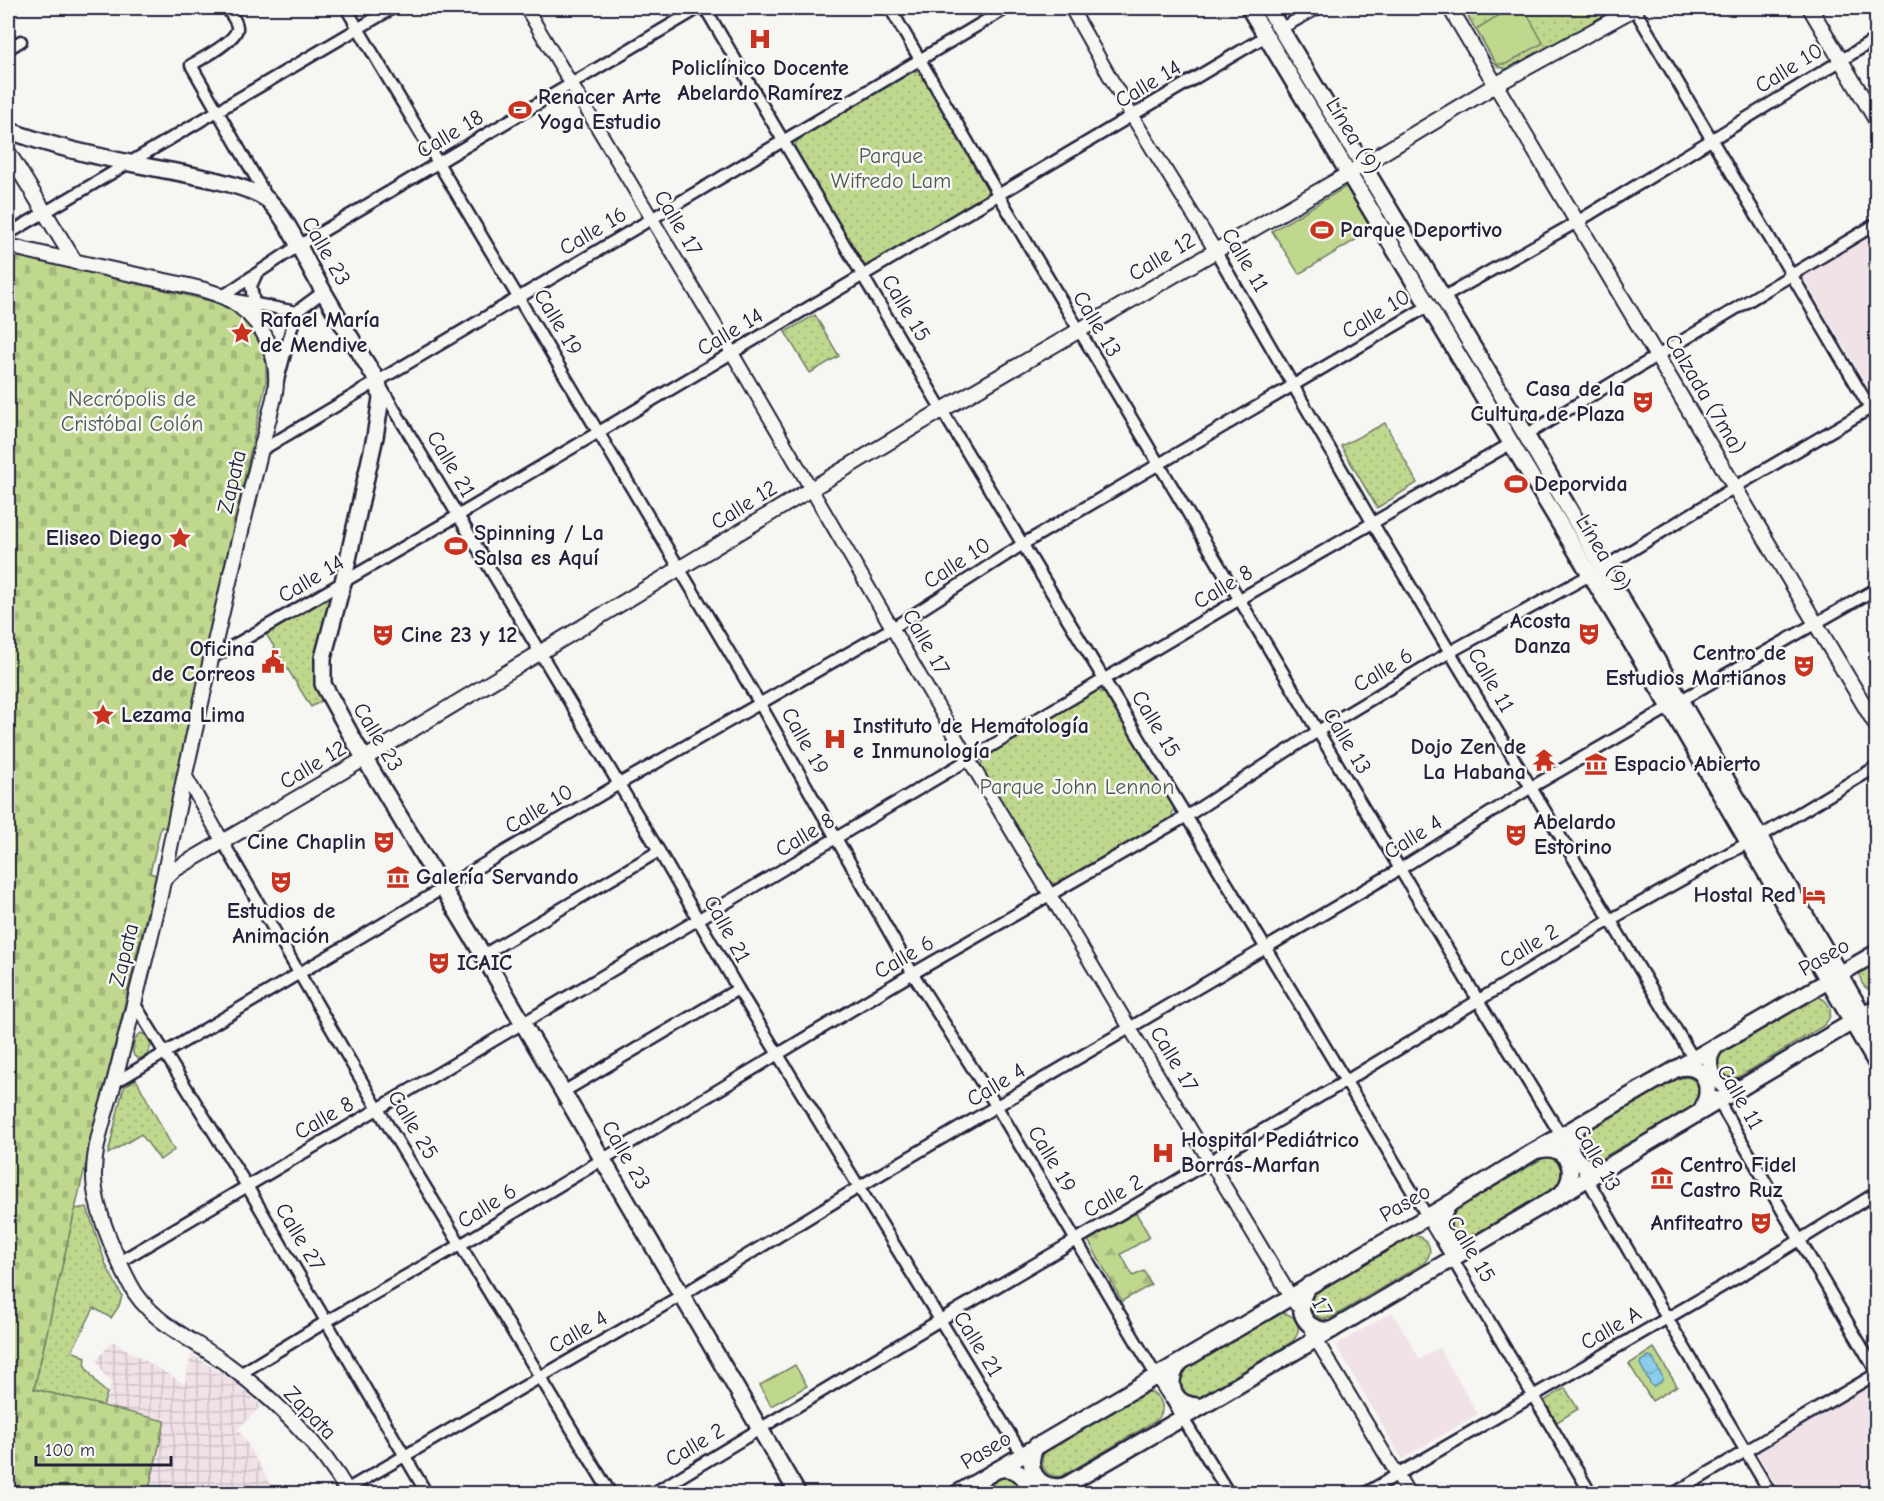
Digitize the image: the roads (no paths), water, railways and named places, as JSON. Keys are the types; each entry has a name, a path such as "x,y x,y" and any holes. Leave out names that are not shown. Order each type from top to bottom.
{"main road":[{"name":"Línea (9)","path":"1249,8 1512,443 1596,571 1835,977 1864,1015 1876,1037"},
{"name":"Línea (9)","path":"1268,8 1526,435 1596,571"},
{"name":"Calzada (7ma)","path":"1450,8 1876,725"},
{"path":"1363,164 1497,84 1634,8"},
{"path":"1810,8 1876,120"},
{"name":"Calle 23","path":"8,130 37,140 129,163 238,186 257,193 269,202 284,222 323,292 378,382 381,398 375,437 343,582 323,658 323,684 364,758 483,955 798,1494"},
{"path":"8,152 75,262"},
{"name":"Calle 12","path":"165,878 942,410 1363,164"},
{"name":"Zapata","path":"8,246 223,296 238,305 262,330 273,356 277,386 185,775 165,878 96,1149 94,1182 96,1202 119,1262 138,1298 153,1314 240,1374 306,1435 326,1459 345,1492"},
{"path":"169,856 192,860"},
{"name":"Paseo","path":"956,1494 1037,1444 1157,1377 1449,1204 1533,1152 1876,953"},
{"name":"Línea (9)","path":"1864,1015 1876,1063"},
{"path":"1037,1444 1030,1460 1034,1476 1057,1490 1166,1428 1864,1015"},
{"path":"1717,1045 1709,1059 1712,1076 1724,1086 1741,1088"},
{"path":"1678,1068 1686,1066 1694,1068 1706,1079 1708,1096 1701,1111"},
{"path":"1583,1123 1572,1135 1573,1156 1588,1168 1605,1168"},
{"path":"1533,1152 1549,1148 1557,1151 1567,1160 1571,1170 1571,1179 1562,1193"},
{"path":"1449,1204 1441,1219 1443,1234 1456,1246 1473,1247"},
{"path":"1413,1224 1428,1226 1439,1236 1442,1254 1434,1268"},
{"path":"1309,1285 1300,1301 1303,1317 1316,1328 1332,1329"},
{"path":"1180,1363 1172,1378 1171,1387 1187,1405 1203,1406"},
{"path":"1141,1385 1157,1386 1170,1397 1173,1413 1166,1428"},
{"path":"993,1471 1000,1468 1015,1470 1026,1480 1030,1494"}],"street":[{"path":"227,8 236,22 235,34 229,41 191,65 269,202"},
{"name":"Calle 19","path":"346,8 681,569 913,974 997,1107 1229,1494"},
{"path":"8,234 393,8"},
{"name":"Calle 17","path":"526,8 894,627 969,760 1291,1296"},
{"name":"Calle 18","path":"223,296 298,246 699,8"},
{"name":"Calle 15","path":"705,8 942,410 1439,1236 1591,1494"},
{"name":"Calle 13","path":"890,8 1079,331 1478,1000 1562,1136 1666,1318 1772,1494"},
{"name":"Calle 16","path":"260,451 1007,8"},
{"name":"Calle 11","path":"1071,8 1132,116 1215,250 1372,522 1801,1240 1876,1373"},
{"path":"1280,29 1318,8"},
{"path":"1634,8 1791,274 1875,410"},
{"name":"Calle 14","path":"212,658 459,515 1266,36"},
{"name":"Calle 10","path":"1444,297 1577,222 1876,39"},
{"path":"8,50 21,41"},
{"path":"1526,435 1876,224"},
{"path":"258,273 251,286 253,304 262,330"},
{"path":"277,386 296,312 323,292"},
{"path":"223,296 296,312"},
{"name":"Calle 10","path":"114,1083 619,784 894,627 1023,544 1430,305"},
{"name":"Calle 21","path":"378,382 700,920 738,989 1046,1494"},
{"name":"Calle 6","path":"240,1374 913,974 1187,816 1318,731 1450,652 1596,571 1735,487 1875,410"},
{"name":"Calle 8","path":"119,1262 1240,599 1512,443"},
{"name":"Calle 4","path":"345,1492 1400,869 1530,788 1876,589"},
{"name":"Calle 2","path":"652,1494 940,1320 1211,1162 1610,920 1755,839 1876,767"},
{"name":"Calle 25","path":"185,775 378,1108 611,1494"},
{"path":"483,955 659,851"},
{"path":"563,1092 738,989"},
{"name":"Calle 27","path":"134,1004 247,1186 427,1494"},
{"name":"Calle A","path":"1364,1494 1801,1240 1876,1193"},
{"name":"17","path":"1291,1296 1316,1338"},
{"path":"1316,1338 1409,1494"},
{"path":"1673,1494 1876,1373"}],"water":[{"path":"1649,1356 1652,1357 1663,1378 1654,1386 1651,1385 1640,1364"}],"place":[{"name":"Policlínico Docente Abelardo Ramírez","path":"760,39"},
{"name":"Renacer Arte Yoga Estudio","path":"520,110"},
{"name":"Parque Deportivo","path":"1322,230"},
{"name":"Rafael María de Mendive","path":"242,333"},
{"name":"Casa de la Cultura de Plaza","path":"1643,402"},
{"name":"Deporvida","path":"1516,484"},
{"name":"Eliseo Diego","path":"180,538"},
{"name":"Spinning / La Salsa es Aquí","path":"456,546"},
{"name":"Acosta Danza","path":"1589,634"},
{"name":"Cine 23 y 12","path":"383,635"},
{"name":"Oficina de Correos","path":"273,662"},
{"name":"Centro de Estudios Martianos","path":"1804,666"},
{"name":"Lezama Lima","path":"103,715"},
{"name":"Instituto de Hematología e Inmunología","path":"835,739"},
{"name":"Dojo Zen de La Habana","path":"1544,760"},
{"name":"Espacio Abierto","path":"1596,764"},
{"name":"Abelardo Estorino","path":"1516,835"},
{"name":"Cine Chaplin","path":"384,842"},
{"name":"Galería Servando","path":"398,877"},
{"name":"Estudios de Animación","path":"281,882"},
{"name":"Hostal Red","path":"1814,895"},
{"name":"ICAIC","path":"439,963"},
{"name":"Hospital Pediátrico Borrás-Marfan","path":"1163,1153"},
{"name":"Centro Fidel Castro Ruz","path":"1662,1178"},
{"name":"Anfiteatro","path":"1761,1223"}],"park label":[{"name":"Parque Wifredo Lam","path":"891,168"},
{"name":"Necrópolis de Cristóbal Colón","path":"132,412"},
{"name":"Parque John Lennon","path":"1077,787"}]}
